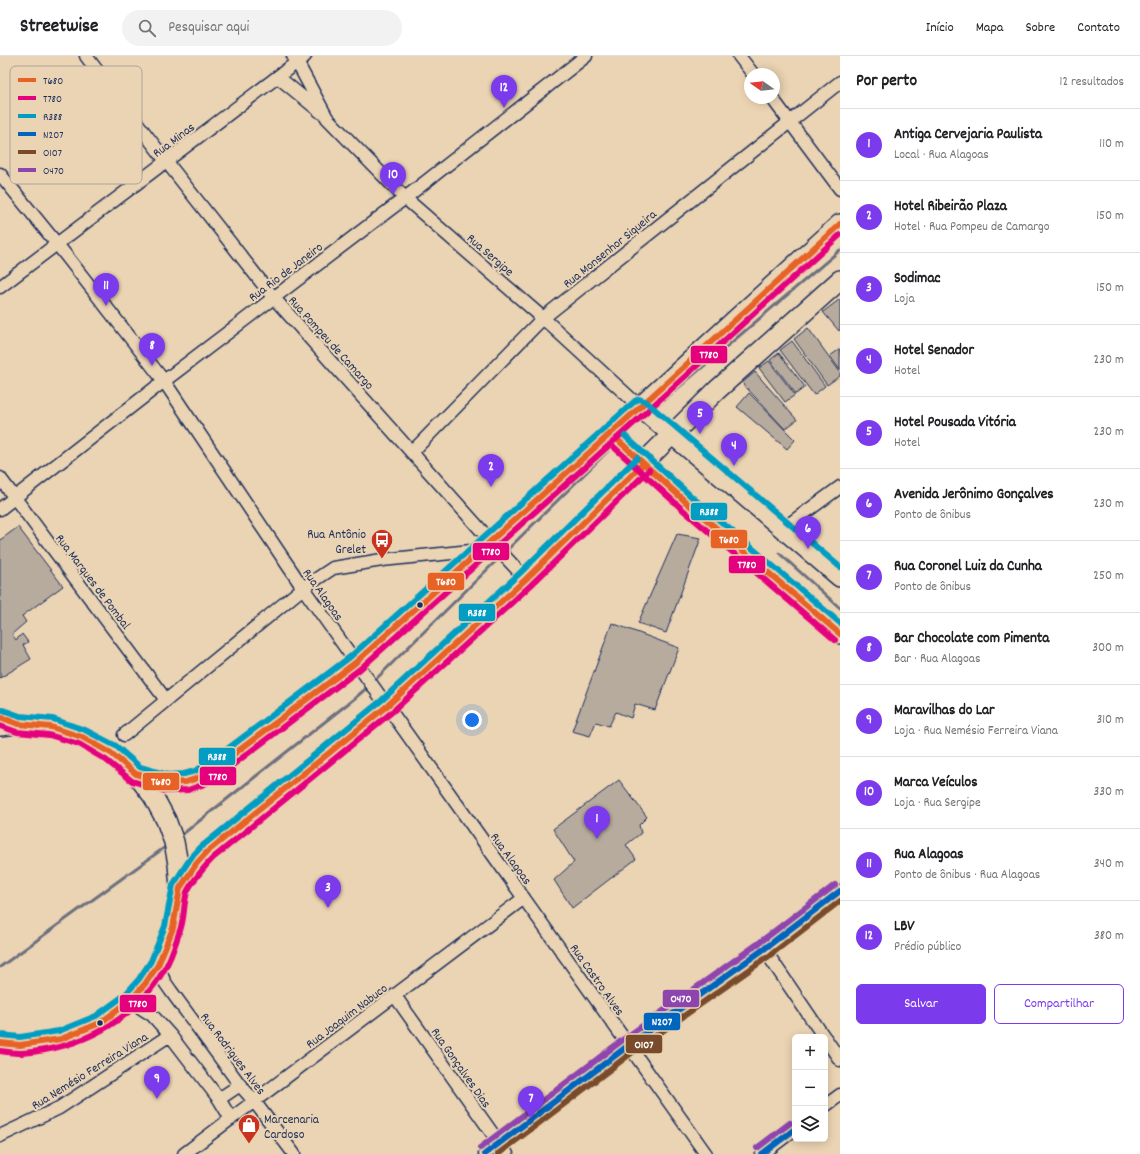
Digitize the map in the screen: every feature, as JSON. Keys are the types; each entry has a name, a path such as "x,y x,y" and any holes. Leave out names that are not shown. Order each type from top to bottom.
{"main road":[{"path":"136,774 167,783 186,782 198,778 210,772 357,665 614,437 840,224"},
{"path":"180,888 197,863 207,852 525,577 669,432 840,280"},
{"path":"643,410 840,577"},
{"path":"614,437 639,461 840,634"},
{"path":"0,726 18,724 51,727 82,737 111,753 136,774 154,796 166,820 174,842 180,888 173,928 158,965 145,984 130,1001 100,1023 61,1039 20,1045 0,1043"},
{"path":"0,1054 20,1045"}],"street":[{"name":"Rua Pompeu de Camargo","path":"86,56 94,66"},
{"name":"Rua Rio de Janeiro","path":"0,509 273,297 405,198 586,56"},
{"path":"739,56 748,68"},
{"name":"Rua Minas","path":"142,179 278,77 298,58"},
{"name":"Rua Sergipe","path":"298,58 328,118"},
{"name":"Rua Sergipe","path":"278,77 328,118 405,198 543,318 643,410"},
{"name":"Rua Monsenhor Siqueira","path":"412,452 543,318 840,82"},
{"path":"777,104 840,190"},
{"name":"Rua Pompeu de Camargo","path":"142,130 273,297 412,452 490,546 525,577"},
{"name":"Rua Alagoas","path":"0,174 57,244 164,381 303,588 524,898"},
{"name":"Rua Minas","path":"0,287 136,184"},
{"name":"Rua Marques de Pombal","path":"0,478 166,700"},
{"path":"784,528 840,487"},
{"path":"124,735 303,588 333,568 490,546"},
{"path":"484,1154 628,1045 764,949 840,891"},
{"name":"Rua Joaquim Nabuco","path":"184,1154 524,898"},
{"name":"Rua Castro Alves","path":"524,898 706,1154"},
{"path":"764,949 822,1034"},
{"name":"Rua Rodrigues Alves","path":"158,965 164,981 171,991 240,1085 294,1154"},
{"name":"Rua Gonçalves Dias","path":"395,996 507,1154"},
{"path":"130,1001 152,1016 170,1035 219,1099 231,1118"},
{"name":"Rua Nemésio Ferreira Viana","path":"0,1136 59,1108 170,1035"},
{"path":"828,1042 840,1060"},
{"path":"219,1099 240,1085"},
{"path":"828,1104 840,1095"},
{"path":"762,1154 792,1131"}],"building":[{"path":"840,299 840,330 839,331 823,312"},
{"path":"808,328 840,372 840,376 827,385 794,339"},
{"path":"792,341 825,386 814,395 780,350"},
{"path":"840,349 840,370 830,356"},
{"path":"779,353 805,387 796,394 770,360"},
{"path":"769,361 795,395 785,402 759,368"},
{"path":"755,372 797,420 785,429 742,383"},
{"path":"749,393 795,440 787,449 737,407"},
{"path":"18,527 63,586 22,616 26,622 12,634 16,640 22,634 28,642 23,645 31,659 0,678 0,540"},
{"path":"677,534 701,538 666,633 638,623"},
{"path":"612,623 679,648 655,710 635,704 631,718 616,712 609,726 596,722 590,736 572,731"},
{"path":"619,780 647,817 639,825 641,833 626,845 636,859 572,908 554,880 574,862 553,829"}],"waterway":[{"path":"652,410 840,250"},
{"path":"622,436 643,417"},
{"path":"504,553 614,445"},
{"path":"779,553 840,608"},
{"path":"373,682 500,557"},
{"path":"179,837 369,686"},
{"path":"0,967 168,845"}],"transit line":[{"name":"T680","path":"0,717 18,724 51,727 82,737 111,753 136,774 167,783 186,782 210,772 355,663 640,407 840,224"},
{"name":"T780","path":"0,726 17,732 49,735 79,744 106,760 132,781 165,791 188,790 214,779 360,669 645,413 840,235"},
{"name":"R388","path":"3,710 20,716 53,719 85,730 116,746 140,767 168,775 184,774 195,771 206,765 350,657 639,399 645,401 840,567"},
{"name":"R388","path":"625,436 692,497 840,623"},
{"name":"T680","path":"620,442 687,503 840,634"},
{"name":"T780","path":"615,448 682,509 835,640"},
{"name":"R388","path":"1,1035 20,1037 59,1031 96,1016 125,995 139,979 151,961 165,926 173,885 190,859 201,847 382,700 520,573 637,458"},
{"name":"T680","path":"0,1043 20,1045 61,1039 100,1023 130,1001 145,984 158,965 173,928 180,888 197,863 207,852 387,706 526,579 643,464"},
{"name":"T780","path":"0,1051 21,1053 64,1046 103,1029 121,1018 137,1004 152,988 166,966 173,952 181,928 187,892 195,879 213,858 392,712 531,585 649,470"},
{"name":"O470","path":"480,1148 624,1039 759,943 835,885"},
{"name":"N207","path":"485,1154 629,1045 764,949 840,891"},
{"name":"O107","path":"498,1154 634,1051 769,956 840,901"},
{"name":"O470","path":"757,1148 790,1123"},
{"name":"N207","path":"762,1154 792,1131"}],"place":[{"name":"LBV","path":"504,108"},
{"name":"Marca Veículos","path":"393,195"},
{"name":"Rua Alagoas","path":"106,306"},
{"name":"Bar Chocolate com Pimenta","path":"152,366"},
{"name":"Hotel Pousada Vitória","path":"700,434"},
{"name":"Hotel Senador","path":"734,466"},
{"name":"Hotel Ribeirão Plaza","path":"491,487"},
{"name":"Avenida Jerônimo Gonçalves","path":"808,549"},
{"name":"Rua Antônio Grelet","path":"382,560"},
{"name":"Antiga Cervejaria Paulista","path":"597,839"},
{"name":"Sodimac","path":"328,908"},
{"name":"Maravilhas do Lar","path":"157,1099"},
{"name":"Rua Coronel Luiz da Cunha","path":"531,1119"},
{"name":"Marcenaria Cardoso","path":"249,1144"}]}
